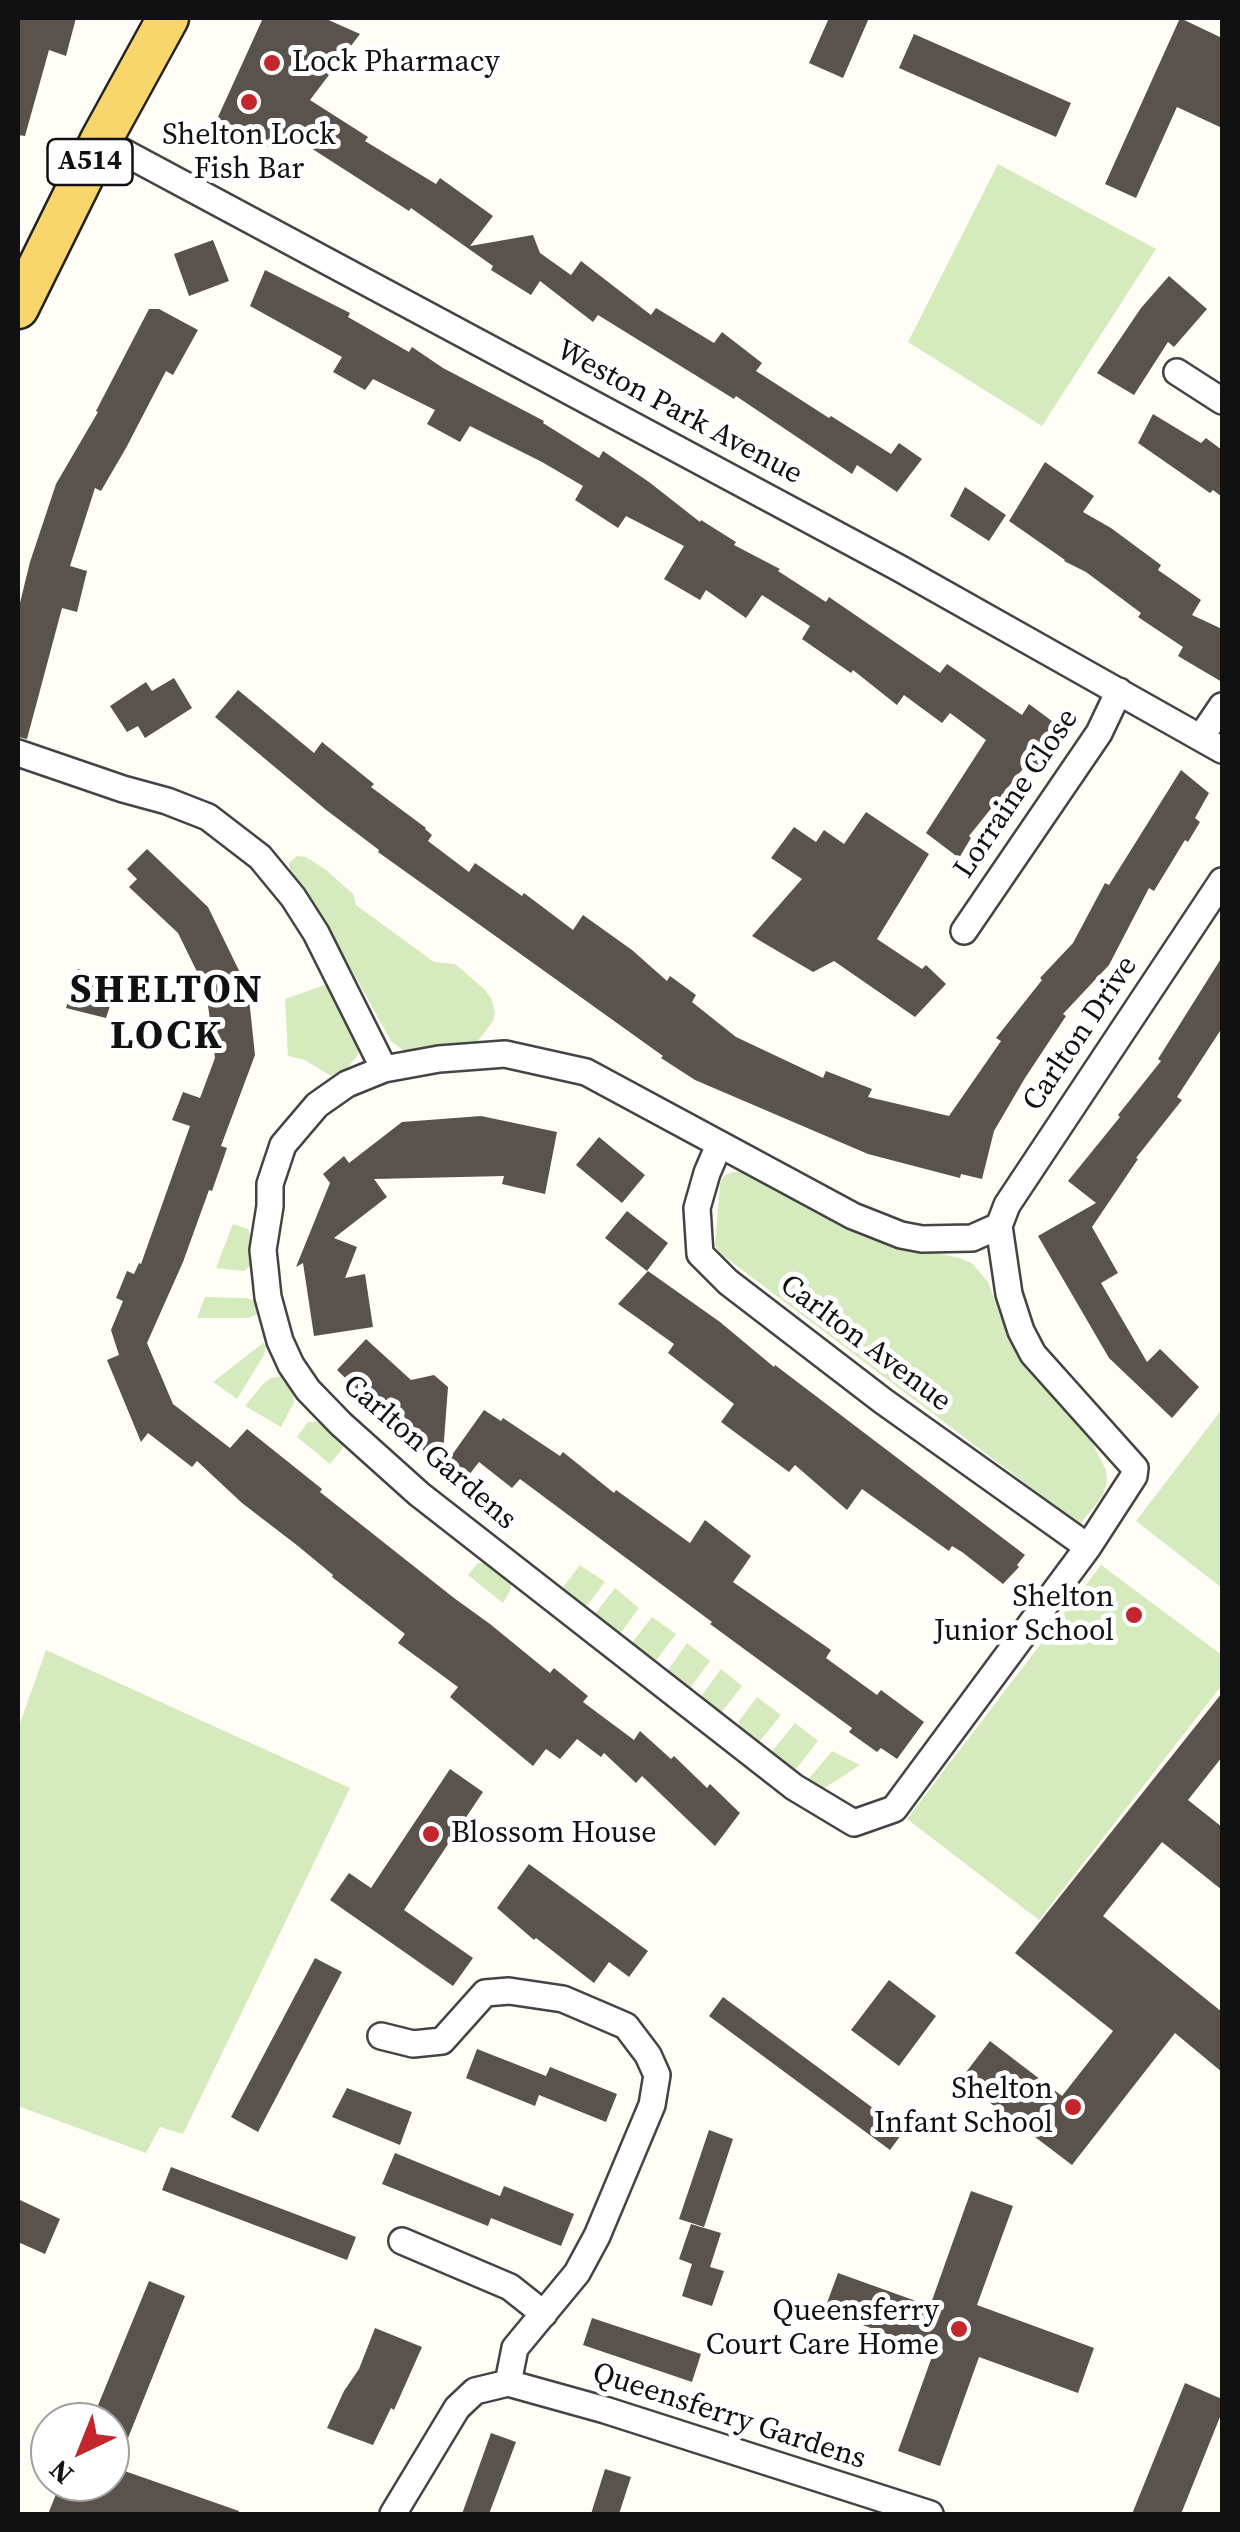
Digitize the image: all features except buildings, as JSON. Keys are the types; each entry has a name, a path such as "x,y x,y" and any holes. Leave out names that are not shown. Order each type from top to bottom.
{"main road":[{"name":"A514","path":"18,308 101,140 168,18"}],"street":[{"name":"Weston Park Avenue","path":"101,140 881,559 1212,744"},
{"path":"1177,372 1222,401"},
{"name":"Lorraine Close","path":"964,931 1099,733 1119,691"},
{"path":"1212,744 1222,706"},
{"path":"18,753 208,818 260,857 316,933 384,1069 439,1059 505,1054 586,1072 853,1216 901,1236 922,1240 972,1238 999,1226 1009,1294 1033,1354 1135,1468 1134,1476 1088,1547"},
{"name":"Carlton Drive","path":"999,1226 1007,1205 1222,881"},
{"name":"Carlton Gardens","path":"384,1069 347,1084 317,1105 283,1146 277,1161 270,1184 263,1250 268,1297 291,1366 340,1424 412,1488 794,1787 854,1823 894,1809 1088,1547"},
{"name":"Carlton Avenue","path":"719,1145 706,1172 697,1208 700,1254 728,1282 884,1401 1088,1547"},
{"path":"381,2036 412,2044 442,2040 484,1993 509,1991 563,2000 626,2026 658,2075 652,2105 577,2274 515,2348 508,2384 475,2390 457,2408 393,2514"},
{"path":"402,2241 510,2287 544,2314"},
{"name":"Queensferry Gardens","path":"508,2384 605,2410 930,2514"}],"green space":[{"path":"998,164 1156,249 1042,426 908,342"},
{"path":"297,856 306,857 326,870 353,894 356,905 434,962 455,964 483,988 495,1013 478,1041 469,1047 403,1050 391,1041 321,915 290,875 289,863"},
{"path":"327,984 342,1005 359,1049 347,1068 331,1076 305,1060 288,1056 285,999"},
{"path":"746,1172 876,1241 973,1264 988,1282 1010,1341 1024,1366 1086,1430 1106,1470 1103,1495 1078,1527 721,1254 715,1246 720,1183 725,1175"},
{"path":"233,1224 248,1229 250,1235 250,1266 244,1271 216,1268"},
{"path":"205,1297 247,1298 255,1301 257,1314 249,1318 197,1318"},
{"path":"263,1343 264,1355 237,1399 213,1382"},
{"path":"281,1376 294,1402 281,1427 245,1406 262,1385"},
{"path":"1222,1409 1222,1588 1136,1521"},
{"path":"308,1422 319,1422 341,1441 343,1448 330,1464 297,1437"},
{"path":"478,1563 485,1563 511,1583 503,1603 468,1575"},
{"path":"580,1565 605,1582 581,1608 563,1593 563,1587"},
{"path":"1101,1565 1222,1655 1222,1685 1039,1920 907,1819"},
{"path":"615,1588 639,1608 617,1638 595,1622 595,1614"},
{"path":"652,1617 676,1634 654,1663 631,1648"},
{"path":"687,1643 710,1661 687,1692 666,1673"},
{"path":"46,1650 350,1788 183,2134 160,2127 146,2153 18,2106 18,1729"},
{"path":"721,1669 742,1686 718,1717 703,1705 702,1695"},
{"path":"757,1697 781,1715 756,1746 738,1732 739,1721"},
{"path":"795,1723 818,1741 792,1774 768,1756"},
{"path":"832,1751 860,1765 820,1791 806,1782"}],"place":[{"name":"Lock Pharmacy","path":"272,63"},
{"name":"Shelton Lock Fish Bar","path":"249,102"},
{"name":"Shelton Junior School","path":"1134,1615"},
{"name":"Blossom House","path":"431,1834"},
{"name":"Shelton Infant School","path":"1073,2107"},
{"name":"Queensferry Court Care Home","path":"959,2329"}],"district":[{"name":"SHELTON LOCK","path":"167,1015"}]}
